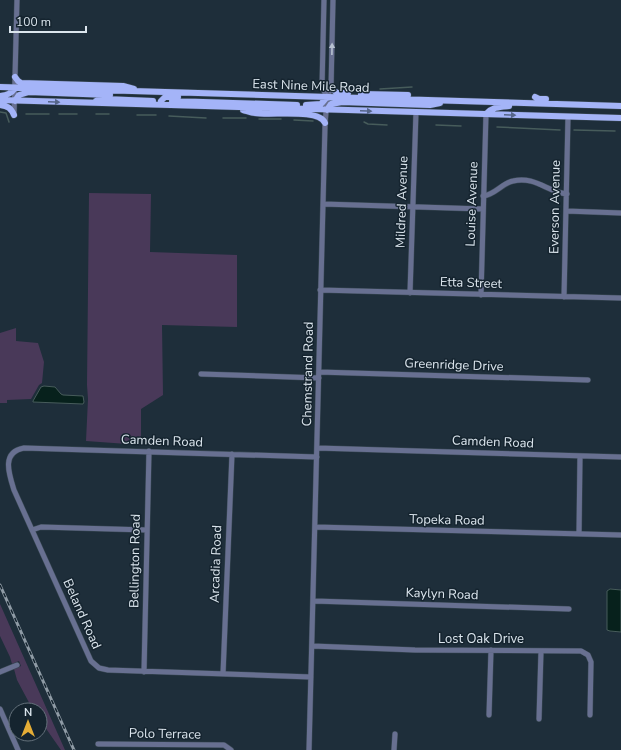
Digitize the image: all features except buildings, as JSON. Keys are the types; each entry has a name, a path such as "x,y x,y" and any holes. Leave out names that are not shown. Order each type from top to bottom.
{"main road":[{"path":"15,77 18,82 21,83 122,86 146,92"},
{"name":"East Nine Mile Road","path":"0,87 621,106"},
{"path":"0,96 7,95 15,88"},
{"path":"331,88 337,93 500,98 513,103"},
{"path":"15,101 19,95 29,92 132,96 146,92"},
{"path":"161,101 165,97 201,96 206,94"},
{"path":"216,102 225,99 266,100 282,96"},
{"path":"89,103 104,99 312,105 320,104 327,97"},
{"path":"535,97 539,99 602,101 613,105"},
{"name":"East Nine Mile Road","path":"0,100 621,118"},
{"path":"327,110 331,104 342,102 430,105 448,101"},
{"path":"486,114 492,108 524,103"},
{"path":"0,105 8,106 14,115"},
{"path":"236,107 255,113 310,115 323,119 325,123"},
{"path":"568,117 576,113 621,114"}],"street":[{"path":"14,115 17,0"},
{"path":"324,0 322,87 327,97"},
{"name":"Chemstrand Road","path":"309,750 325,123 327,97 331,88 333,0"},
{"name":"Mildred Avenue","path":"410,293 416,112"},
{"name":"Louise Avenue","path":"480,294 486,114"},
{"name":"Everson Avenue","path":"564,297 568,117"},
{"path":"483,196 490,194 504,184 520,180 533,181 561,194 567,194"},
{"path":"323,204 483,209"},
{"path":"566,211 621,213"},
{"name":"Etta Street","path":"320,290 621,298"},
{"name":"Greenridge Drive","path":"319,372 588,380"},
{"path":"201,374 319,378"},
{"name":"Camden Road","path":"10,458 16,451 24,448 317,457"},
{"name":"Camden Road","path":"317,448 621,457"},
{"name":"Bellington Road","path":"144,672 146,530 149,451"},
{"name":"Arcadia Road","path":"224,674 232,454"},
{"path":"579,534 580,456"},
{"name":"Beland Road","path":"10,458 8,462 11,480 32,530 91,661 99,668 104,670 144,672 311,677"},
{"path":"32,530 41,527 146,530"},
{"name":"Topeka Road","path":"315,527 621,535"},
{"name":"Kaylyn Road","path":"314,601 569,609"},
{"name":"Lost Oak Drive","path":"312,646 415,650 581,651 588,655 591,662 590,715"},
{"path":"489,715 491,650"},
{"path":"539,720 541,651"},
{"path":"0,672 17,665"},
{"path":"0,709 18,750"},
{"path":"394,750 395,734"},
{"name":"Polo Terrace","path":"98,744 137,747 224,745 231,750"}],"shaded area":[{"path":"89,193 151,194 150,252 237,255 237,327 162,325 163,395 141,409 141,445 86,441 88,399"},
{"path":"16,328 16,341 38,343 44,362 42,383 39,385 31,399 7,400 7,403 0,403 0,333"},
{"path":"41,387 55,387 63,395 83,396 84,402 83,404 33,402"},
{"path":"610,589 621,590 621,632 607,630 607,591"},
{"path":"0,604 44,702 29,702 17,680 14,669 21,666 19,661 12,664 0,636"},
{"path":"48,712 65,750 61,750 48,731"}],"waterway":[{"path":"353,87 362,88"},
{"path":"380,89 412,87"},
{"path":"0,112 6,113 9,122"},
{"path":"26,114 49,114"},
{"path":"59,114 77,114"},
{"path":"96,114 109,114"},
{"path":"137,115 156,115"},
{"path":"169,116 206,118"},
{"path":"223,118 246,118"},
{"path":"259,119 281,119"},
{"path":"294,120 313,121"},
{"path":"364,122 368,124 387,125"},
{"path":"436,125 461,126"},
{"path":"497,127 560,130"},
{"path":"574,130 615,131"}],"railway":[{"path":"0,585 74,750"}]}
